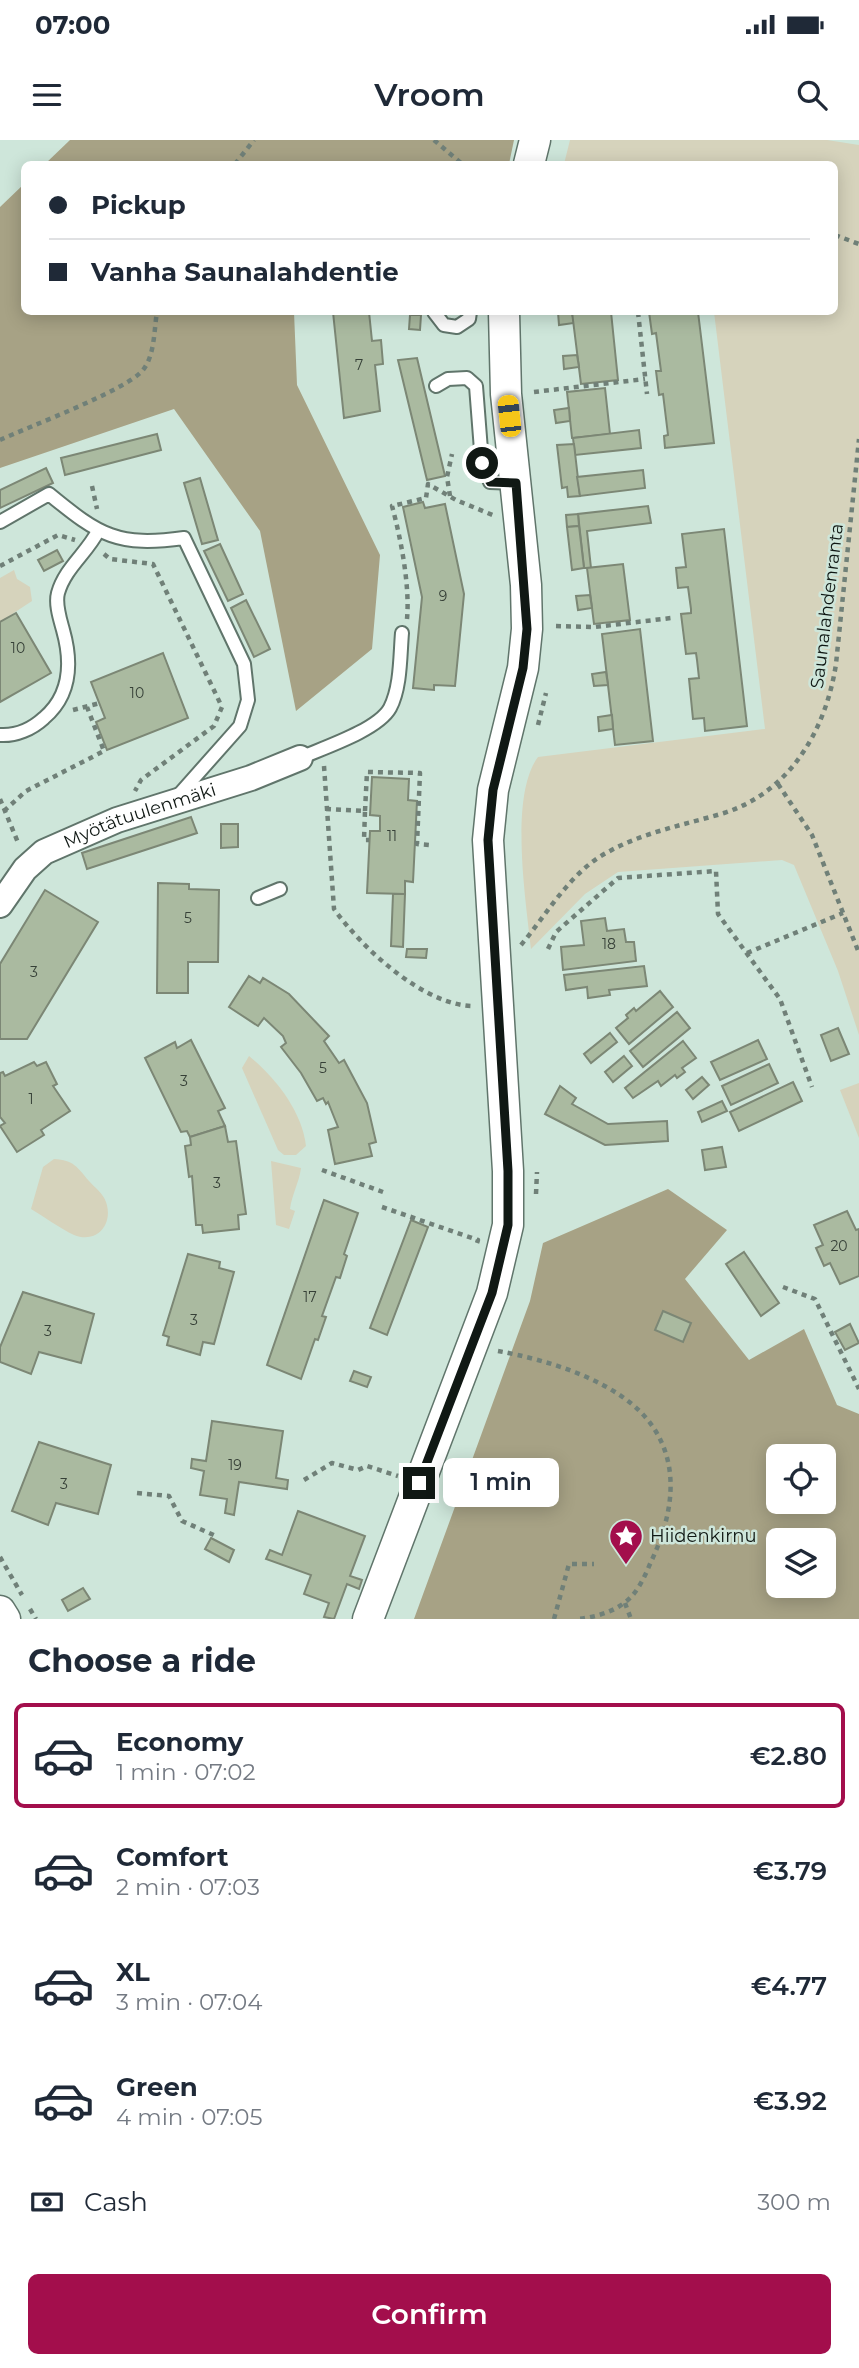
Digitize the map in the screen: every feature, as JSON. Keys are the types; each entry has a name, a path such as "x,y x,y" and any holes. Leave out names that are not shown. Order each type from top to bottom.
{"street":[{"path":"530,161 535,140"},
{"path":"368,1619 492,1293 508,1225 508,1171 488,840 493,790 523,668 527,629 506,394 505,315"},
{"name":"Myötätuulenmäki","path":"0,905 25,869 44,852 117,820 251,778 300,758"},
{"path":"0,1611 5,1619"}],"lane":[{"path":"436,315 444,325 457,327 469,319 470,315"},
{"path":"436,386 448,379 467,378 476,386 482,463 490,482 516,483"},
{"path":"0,522 49,494 85,524 99,531 143,544 184,538 244,664 248,700 240,726 173,803"},
{"path":"0,735 18,734 41,721 56,707 70,664 57,597 64,575 92,544 99,531"},
{"path":"300,758 380,721 390,708 397,684 402,633"},
{"path":"258,898 280,889"}],"path":[{"path":"237,161 254,140"},
{"path":"434,140 458,161"},
{"path":"838,236 859,244"},
{"path":"0,440 96,397 143,370 152,349 156,315"},
{"path":"638,315 647,394"},
{"path":"534,392 645,379"},
{"name":"Saunalahdenranta","path":"521,945 579,873 606,853 647,833 725,812 778,784 811,741 831,695 859,439"},
{"path":"450,497 447,477 452,454"},
{"path":"402,633 406,628 409,596 402,567 402,541 392,506 426,498 428,484 450,497 486,512"},
{"path":"92,486 98,509"},
{"path":"0,566 58,535 92,544 110,559 153,565 222,707 214,726 141,780 130,803"},
{"path":"556,626 595,627 671,618"},
{"path":"56,707 75,710 100,703"},
{"path":"4,811 26,791 104,751 87,707"},
{"path":"369,840 364,840 367,772 420,774 417,844 429,845"},
{"path":"778,784 813,835 859,953"},
{"path":"325,790 332,902 339,915 403,978 420,990 449,1004 481,1006"},
{"path":"0,799 23,852"},
{"path":"326,809 365,811"},
{"path":"548,949 556,932 618,878 716,871 718,914 780,999 812,1087"},
{"path":"747,953 843,914"},
{"path":"322,1170 383,1192"},
{"path":"382,1207 478,1240 475,1249"},
{"path":"783,1287 815,1299 859,1390"},
{"path":"498,1351 540,1358 588,1378 629,1403 652,1425 664,1448 671,1494 668,1523 641,1584 625,1603 598,1616 579,1619"},
{"path":"304,1480 332,1462 359,1469 367,1466 401,1477"},
{"path":"137,1493 169,1496 182,1521 216,1536"},
{"path":"0,1557 36,1619"},
{"path":"554,1619 569,1564 594,1564"},
{"path":"625,1603 631,1619"}],"shaded area":[{"path":"70,140 514,140 510,161 48,161"},
{"path":"570,140 827,140 859,145 859,1035 838,971 794,865 782,860 618,872 585,894 531,949 523,877 522,822 529,774 538,757 765,729 714,315 838,315 838,161 565,161"},
{"path":"21,187 21,315 294,315 297,385 380,555 372,649 296,711 260,531 174,409 0,468 0,207"},
{"path":"14,570 17,579 30,587 32,601 0,622 0,578"},
{"path":"249,1056 277,1084 299,1120 306,1146 296,1155 284,1155 278,1150 242,1068"},
{"path":"859,1083 859,1138 840,1090"},
{"path":"54,1159 74,1165 105,1199 107,1218 105,1225 96,1235 74,1235 31,1209 43,1167"},
{"path":"271,1161 301,1168 290,1209 295,1211 289,1229 276,1225"},
{"path":"668,1189 727,1230 685,1279 749,1360 804,1329 837,1405 859,1414 859,1619 414,1619 530,1301 543,1243"}],"building":[{"path":"333,315 369,315 372,341 381,340 383,364 375,365 380,411 344,418"},
{"path":"410,315 421,315 420,330 409,329"},
{"path":"558,315 573,315 574,323 559,325"},
{"path":"572,315 611,315 618,380 581,384"},
{"path":"649,315 698,315 714,443 665,448 664,436 668,435 663,394 659,395 656,371 661,371 656,333 652,334"},
{"path":"577,355 579,367 564,369 563,356"},
{"path":"417,358 445,476 427,480 398,360"},
{"path":"605,388 610,434 572,438 567,392"},
{"path":"569,408 570,421 556,423 554,410"},
{"path":"639,430 641,448 575,455 573,438"},
{"path":"157,434 161,450 65,475 61,458"},
{"path":"574,444 580,496 568,497 567,487 562,488 557,445"},
{"path":"46,468 53,483 0,508 0,490"},
{"path":"643,470 645,488 580,496 577,477"},
{"path":"200,478 218,540 202,544 184,483"},
{"path":"423,502 425,508 445,504 464,594 455,686 434,685 434,690 413,688 422,597 403,507"},
{"path":"648,506 651,523 587,531 591,568 584,568 578,514"},
{"path":"578,514 579,526 567,527 566,515"},
{"path":"579,526 584,568 572,570 567,527"},
{"path":"724,529 747,726 705,731 704,718 693,719 689,679 699,678 697,660 696,653 686,654 681,614 691,613 691,609 688,587 678,588 676,568 686,567 682,534"},
{"path":"220,544 243,594 228,601 204,551"},
{"path":"57,550 63,561 44,571 38,560"},
{"path":"623,564 630,620 594,624 587,568"},
{"path":"590,595 592,608 578,610 576,596"},
{"path":"246,600 270,649 254,657 231,608"},
{"path":"16,613 51,673 0,702 0,622"},
{"path":"640,629 653,741 615,745 602,634"},
{"path":"163,653 188,718 107,750 96,722 105,718 91,682"},
{"path":"606,672 608,685 594,686 592,674"},
{"path":"612,715 613,729 599,731 598,717"},
{"path":"372,777 409,779 408,800 417,801 413,882 405,881 405,894 367,893 370,831 380,831 380,816 370,815"},
{"path":"191,817 197,833 87,869 82,853"},
{"path":"221,824 238,824 238,847 221,848"},
{"path":"158,883 189,884 189,889 219,890 218,962 188,962 188,993 157,993"},
{"path":"45,890 98,922 27,1039 0,1039 0,964"},
{"path":"393,894 405,894 403,947 391,946"},
{"path":"605,918 607,931 624,929 626,942 634,942 636,961 563,970 561,947 584,945 581,921"},
{"path":"407,949 427,949 426,958 406,957"},
{"path":"644,966 647,986 609,990 610,995 588,998 587,987 566,990 564,975"},
{"path":"249,976 260,983 263,978 289,994 329,1036 324,1041 339,1063 344,1060 367,1103 376,1142 369,1144 372,1156 335,1164 328,1130 338,1127 328,1102 326,1104 323,1098 317,1101 301,1073 281,1047 286,1043 283,1036 264,1018 258,1026 229,1007"},
{"path":"660,991 673,1007 629,1044 616,1028 628,1018 626,1015 634,1008 636,1011"},
{"path":"677,1012 690,1028 643,1067 630,1051"},
{"path":"838,1028 849,1054 831,1061 821,1035"},
{"path":"610,1033 617,1042 591,1063 584,1054"},
{"path":"191,1040 225,1108 218,1111 225,1126 190,1137 187,1131 181,1132 145,1058 175,1042 177,1048"},
{"path":"758,1040 767,1059 720,1080 711,1062"},
{"path":"683,1041 696,1058 682,1068 685,1072 677,1078 675,1075 661,1086 658,1081 633,1098 625,1088"},
{"path":"624,1056 632,1066 613,1082 605,1072"},
{"path":"34,1062 37,1066 46,1062 57,1084 53,1086 70,1111 41,1130 44,1135 17,1152 0,1126 5,1123 0,1117 0,1073 3,1072 5,1076"},
{"path":"769,1064 778,1083 731,1105 722,1086"},
{"path":"702,1077 709,1085 693,1099 686,1090"},
{"path":"793,1082 802,1101 739,1131 730,1112"},
{"path":"560,1086 576,1098 572,1104 608,1124 667,1121 668,1141 605,1145 545,1114"},
{"path":"722,1101 727,1111 702,1122 698,1112"},
{"path":"225,1126 228,1142 236,1141 246,1214 238,1215 239,1229 203,1233 202,1225 196,1225 192,1176 189,1177 185,1146 191,1145 190,1137"},
{"path":"722,1147 726,1167 705,1170 702,1150"},
{"path":"324,1200 358,1213 344,1254 347,1256 340,1278 336,1277 322,1316 326,1317 301,1379 267,1365"},
{"path":"847,1211 856,1230 859,1229 859,1276 840,1284 830,1263 824,1266 816,1248 823,1245 814,1225"},
{"path":"411,1220 428,1227 387,1335 370,1328"},
{"path":"744,1252 779,1303 761,1316 726,1264"},
{"path":"188,1254 220,1262 219,1268 234,1272 214,1344 203,1342 200,1355 167,1345 169,1337 163,1335"},
{"path":"23,1292 94,1314 81,1363 39,1352 31,1374 0,1362 0,1347"},
{"path":"663,1311 691,1323 683,1342 655,1330"},
{"path":"850,1324 859,1343 845,1350 835,1332"},
{"path":"354,1371 371,1377 367,1387 350,1381"},
{"path":"212,1421 283,1431 276,1478 288,1480 287,1489 239,1482 234,1515 225,1513 227,1499 200,1495 204,1471 191,1468 192,1459 206,1461"},
{"path":"39,1442 111,1465 98,1514 56,1503 48,1525 12,1511"},
{"path":"298,1511 365,1536 350,1576 362,1580 359,1589 347,1584 334,1619 324,1617 329,1603 304,1594 311,1575 266,1559 270,1550 282,1555"},
{"path":"211,1538 234,1550 229,1562 205,1549"},
{"path":"83,1588 90,1599 68,1611 62,1600"}],"place":[{"name":"Hiidenkirnu","path":"626,1566"}],"route":[{"path":"419,1483 492,1293 508,1225 508,1171 488,878 488,840 493,790 523,668 527,629 526,585 516,483 490,482 482,463"}]}
